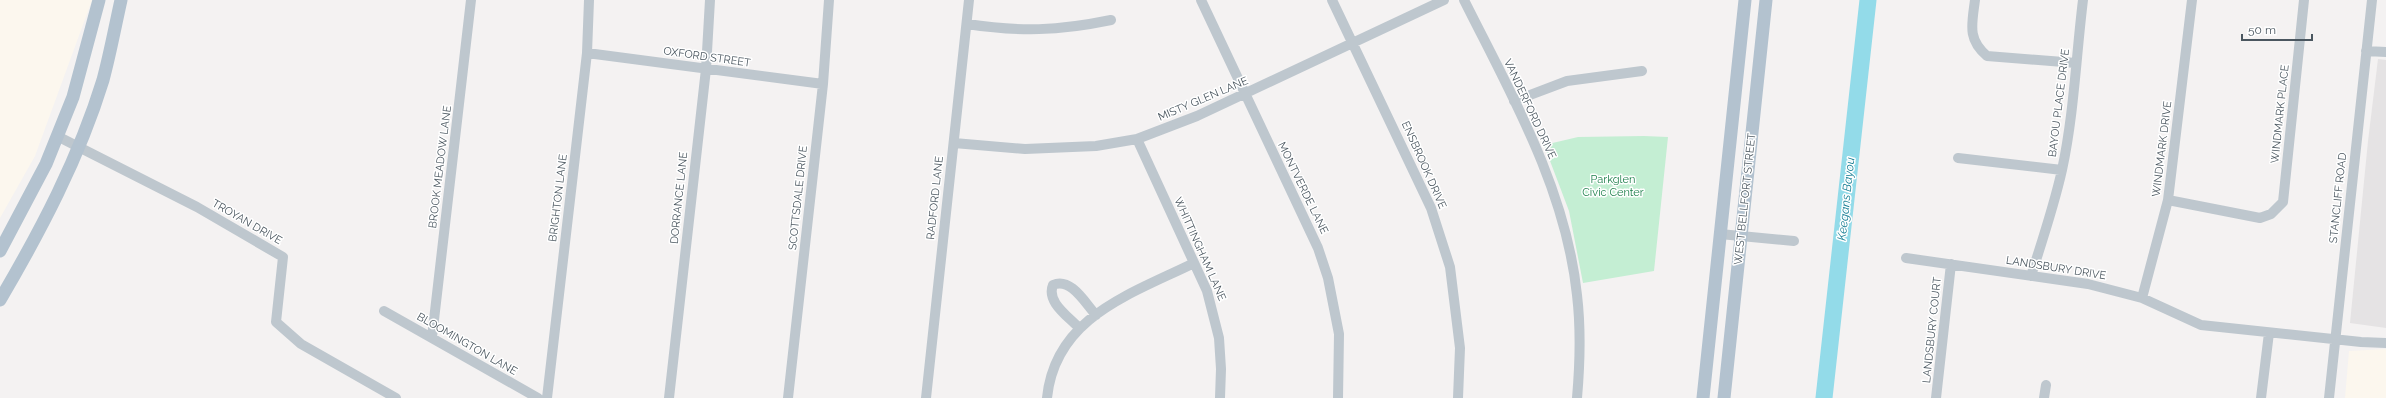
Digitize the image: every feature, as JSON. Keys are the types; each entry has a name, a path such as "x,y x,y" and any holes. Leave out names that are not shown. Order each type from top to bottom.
{"main road":[{"path":"0,251 46,164 73,97 99,0"},
{"path":"0,300 4,283 41,229 79,146 103,80 121,0"},
{"name":"WEST BELLFORT STREET","path":"1704,398 1745,0"},
{"name":"WEST BELLFORT STREET","path":"1724,398 1766,0"}],"street":[{"name":"BROOK MEADOW LANE","path":"432,337 471,0"},
{"name":"BRIGHTON LANE","path":"547,398 587,53 590,0"},
{"name":"DORRANCE LANE","path":"669,398 706,69 710,0"},
{"name":"SCOTTSDALE DRIVE","path":"788,398 823,84 829,0"},
{"name":"RADFORD LANE","path":"926,398 969,0"},
{"name":"MONTVERDE LANE","path":"1201,0 1318,248 1328,278 1339,334 1338,398"},
{"name":"ENSBROOK DRIVE","path":"1332,0 1354,43 1431,208 1450,267 1460,348 1458,398"},
{"name":"MISTY GLEN LANE","path":"954,143 1025,149 1096,146 1137,139 1198,116 1245,95 1444,0"},
{"name":"VANDERFORD DRIVE","path":"1464,0 1537,150 1560,214 1570,253 1577,294 1580,329 1577,398"},
{"path":"1975,0 1971,32 1977,47 1987,56 2076,63"},
{"name":"BAYOU PLACE DRIVE","path":"2031,276 2050,217 2062,170 2071,117 2083,0"},
{"name":"WINDMARK DRIVE","path":"2142,298 2168,200 2192,0"},
{"name":"WINDMARK PLACE","path":"2168,200 2260,218 2271,214 2282,202 2304,0"},
{"name":"STANCLIFF ROAD","path":"2329,398 2372,0"},
{"path":"967,24 1009,30 1037,31 1069,28 1111,20"},
{"path":"2366,51 2386,52"},
{"name":"OXFORD STREET","path":"587,53 823,84"},
{"path":"1514,101 1567,81 1642,71"},
{"name":"TROYAN DRIVE","path":"57,136 197,207 283,257 276,322 301,344 396,398"},
{"name":"WHITTINGHAM LANE","path":"1137,139 1207,291 1219,338 1221,369 1220,398"},
{"path":"1958,158 2062,170"},
{"path":"1720,234 1794,241"},
{"name":"LANDSBURY DRIVE","path":"1906,258 2088,284 2142,298 2201,325 2269,333 2386,343"},
{"path":"1047,398 1054,364 1065,344 1078,328 1114,302 1194,263"},
{"name":"LANDSBURY COURT","path":"1936,398 1951,264"},
{"path":"1078,328 1052,300 1050,291 1053,285 1059,282 1067,284 1096,315"},
{"name":"BLOOMINGTON LANE","path":"384,311 538,398"},
{"path":"2261,398 2269,333"},
{"path":"2044,398 2046,385"}],"shaded area":[{"path":"0,0 92,0 35,156 0,218"},
{"path":"2378,59 2386,60 2386,328 2350,323 2368,141"},
{"path":"2386,349 2386,398 2345,398 2349,351"}],"green space":[{"name":"Parkglen Civic Center","path":"1578,137 1668,137 1654,271 1583,283 1569,211 1544,145"}],"waterway":[{"name":"Keegans Bayou","path":"1824,398 1868,0"}]}
